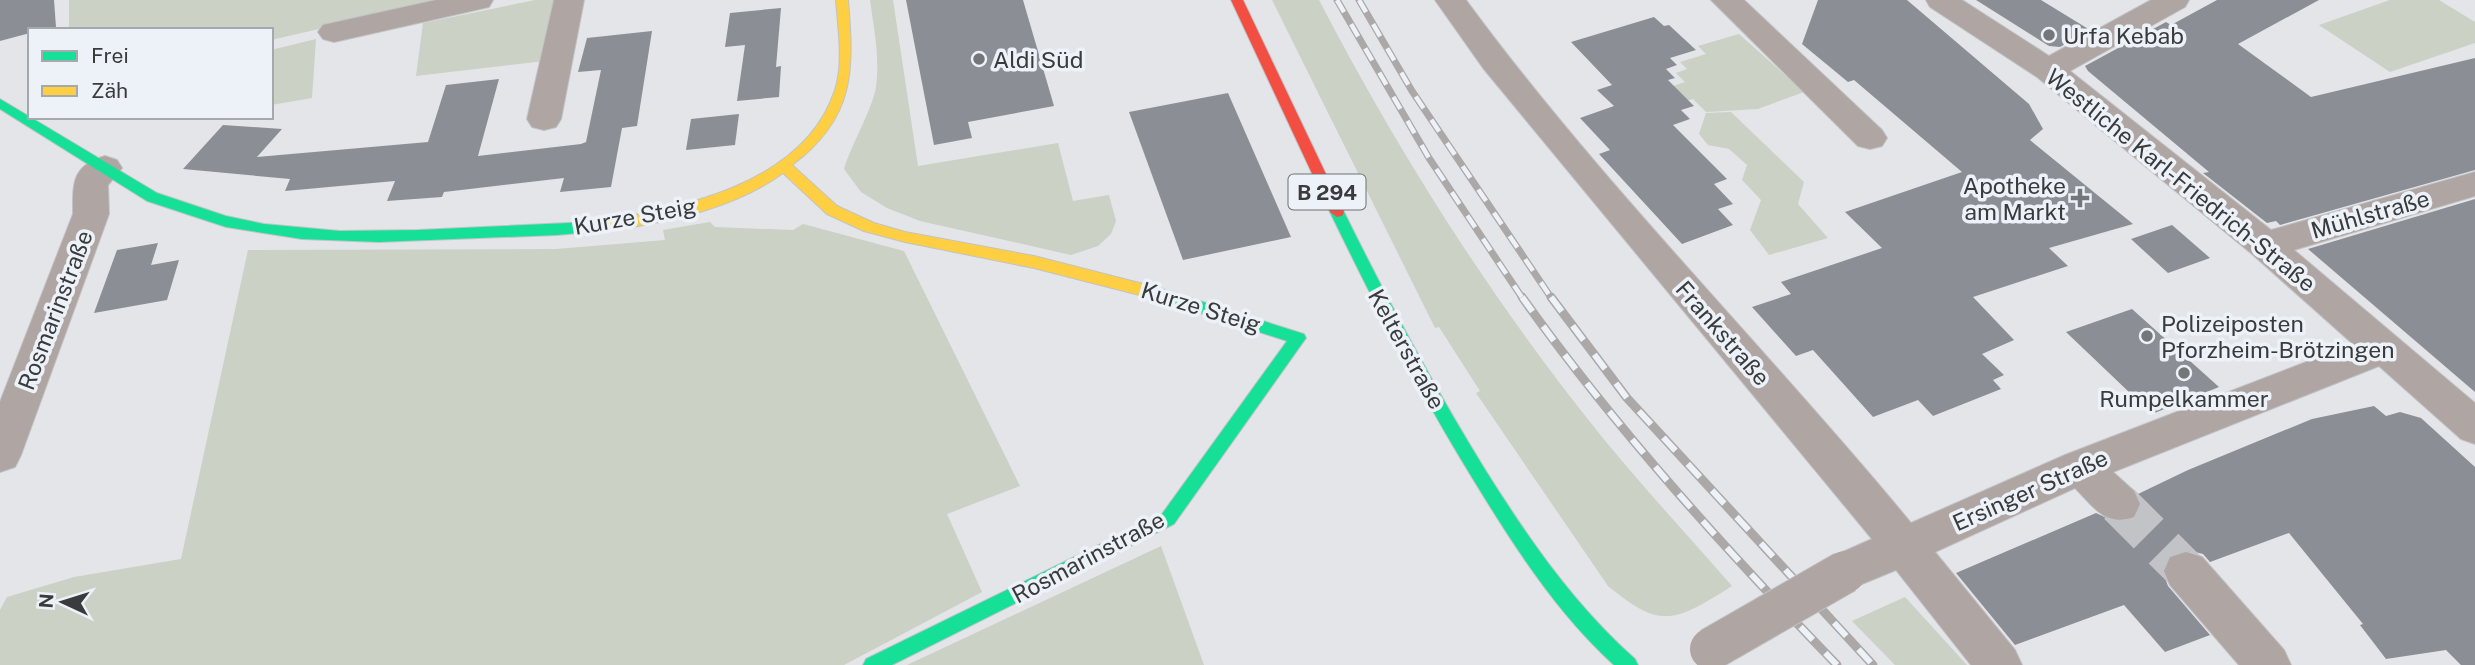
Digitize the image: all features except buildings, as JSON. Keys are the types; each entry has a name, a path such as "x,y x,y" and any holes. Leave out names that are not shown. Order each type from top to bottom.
{"main road":[{"path":"782,164 820,128 838,98 844,79 842,0"},
{"name":"Kelterstraße","path":"1237,0 1366,275 1456,437 1508,521 1554,587 1605,647 1628,665"},
{"name":"Kurze Steig","path":"0,103 170,206 205,218 278,232 382,236 586,227 650,219 723,198 744,189 782,164 824,204 851,220 888,232 995,253 1127,284 1298,338"},
{"name":"Rosmarinstraße","path":"873,665 1168,519 1298,338"}],"street":[{"path":"334,32 478,0"},
{"path":"544,119 569,0"},
{"name":"Frankstraße","path":"1450,0 1494,61 1686,291 1841,468 1999,665"},
{"path":"1726,0 1870,138"},
{"name":"Westliche Karl-Friedrich-Straße","path":"1941,0 2048,70 2265,245 2475,426"},
{"path":"2048,70 2131,8 2174,0"},
{"name":"Rosmarinstraße","path":"0,455 92,214 90,181 105,169"},
{"name":"Mühlstraße","path":"2265,245 2475,184"},
{"name":"Ersinger Straße","path":"1702,657 1845,572 2080,467 2384,348"},
{"path":"2080,467 2119,503"},
{"path":"2186,571 2268,665"}],"shaded area":[{"path":"69,0 446,0 273,40 273,28 69,28"},
{"path":"535,0 559,0 544,61 416,76 423,23"},
{"path":"870,0 893,0 918,166 1058,143 1073,201 1109,195 1116,221 1111,234 1098,246 1071,255 920,221 887,208 861,192 844,169 876,87 877,54"},
{"path":"1272,0 1319,0 1415,170 1523,333 1602,437 1732,586 1697,607 1669,616 1642,610 1608,586 1476,393 1480,391 1439,327 1435,328"},
{"path":"2390,0 2439,0 2475,22 2475,43 2390,72 2319,25"},
{"path":"1739,34 1804,92 1758,109 1706,112 1693,99 1681,102 1667,88 1685,82 1676,73 1687,69 1680,62 1706,54 1698,46"},
{"path":"316,39 312,98 273,105 273,50"},
{"path":"1731,112 1804,182 1798,204 1828,238 1769,255 1750,230 1761,200 1742,180 1747,165 1729,149 1708,145 1699,134 1706,113"},
{"path":"710,222 715,227 793,230 803,224 904,251 1020,486 947,514 982,592 844,665 0,665 0,610 7,597 74,577 181,559 248,250 556,249 665,240 663,230"},
{"path":"1161,546 1204,665 907,665"},
{"path":"1905,597 1967,665 1895,665 1852,621"}],"tunnel":[{"path":"2119,504 2186,571"}],"railway":[{"path":"1337,0 1429,158 1523,299"},
{"path":"1359,0 1412,91 1552,299"},
{"path":"1522,297 1633,441 1754,577 1837,665"},
{"path":"1551,297 1627,398 1873,665"}],"traffic: fast":[{"path":"0,103 152,197 226,222 302,234 340,236 418,236 590,227"},
{"path":"1337,212 1446,420 1502,511 1550,582 1587,625 1628,665"},
{"path":"873,665 1168,519 1298,338 1159,294"}],"traffic: slow":[{"path":"590,227 661,216 700,206 737,192 772,174 802,151 825,124 841,91 845,57 842,0"},
{"path":"782,164 832,210 869,227 905,237 1034,262 1159,294"}],"traffic: jam":[{"path":"1237,0 1337,212"}],"place":[{"name":"Urfa Kebab","path":"2049,35"},
{"name":"Aldi Süd","path":"979,59"},
{"name":"Apotheke am Markt","path":"2080,198"},
{"name":"Polizeiposten Pforzheim-Brötzingen","path":"2147,336"},
{"name":"Rumpelkammer","path":"2184,373"}]}
